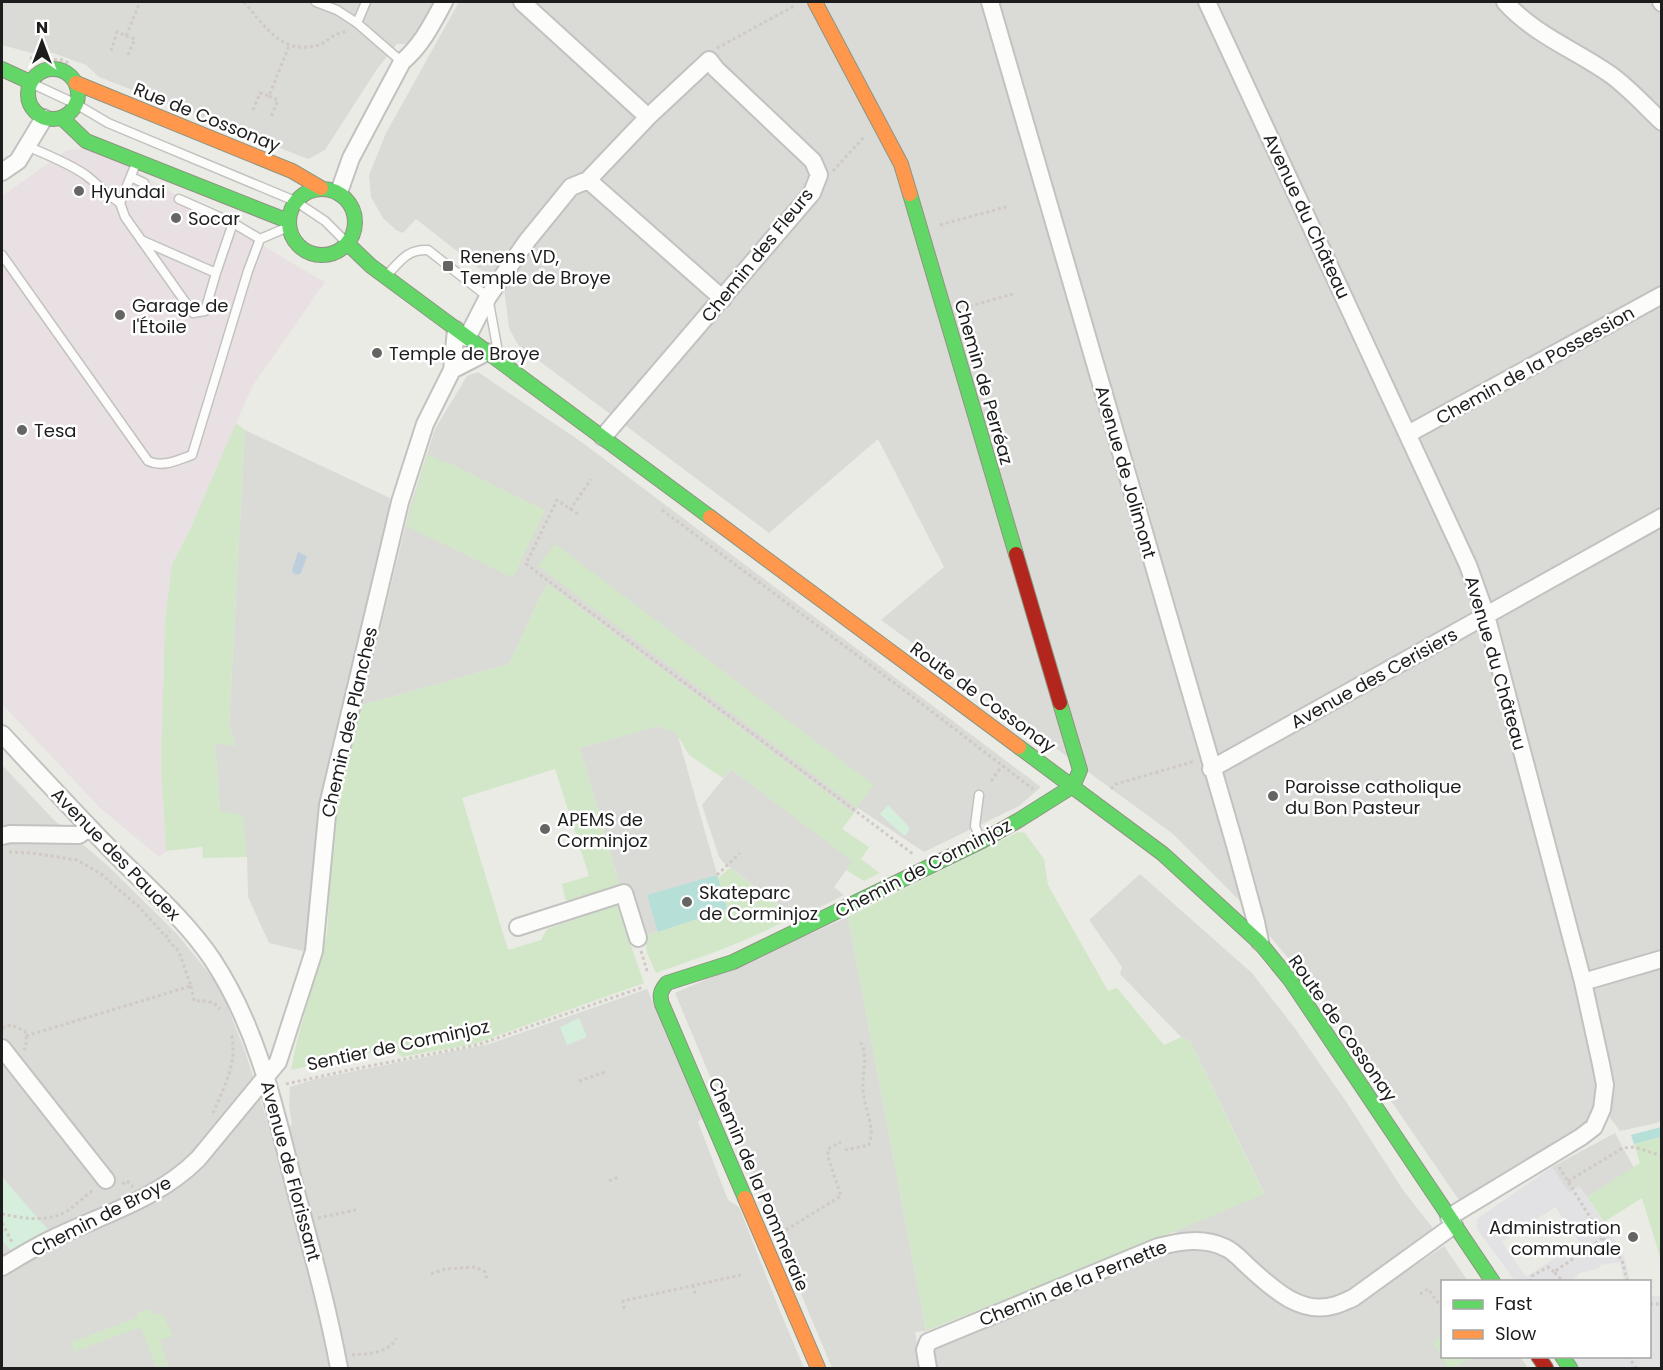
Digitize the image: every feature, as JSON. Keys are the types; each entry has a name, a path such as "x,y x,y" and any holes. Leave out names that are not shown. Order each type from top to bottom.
{"main road":[{"name":"Chemin de Perréaz","path":"815,2 901,164 1080,770 1073,786"},
{"name":"Rue de Cossonay","path":"30,82 39,72 53,68 66,72 76,83 292,171 321,188"},
{"path":"2,69 30,82 27,97 32,110 44,118 62,118 70,112 76,104 78,93 76,83"},
{"path":"62,118 86,141 288,224"},
{"path":"321,188 339,192 353,208 356,227 348,244 332,255 313,255 296,245 288,224 295,201 306,192 321,188"},
{"name":"Route de Cossonay","path":"348,244 371,266 1162,854 1260,943 1291,981 1491,1280"},
{"name":"Chemin de Corminjoz","path":"666,1013 660,997 661,989 667,982 733,962 982,841 1073,786"},
{"name":"Chemin de la Pommeraie","path":"666,1013 818,1368"}],"street":[{"path":"339,192 351,158 402,62 416,51 444,2"},
{"path":"522,2 648,117"},
{"name":"Avenue de Jolimont","path":"990,2 1256,922 1260,943"},
{"name":"Avenue du Château","path":"1207,2 1468,565 1486,615 1583,982 1601,1065 1605,1085 1602,1109 1594,1127 1451,1221"},
{"path":"1505,2 1537,31 1611,75 1662,122"},
{"path":"462,334 527,241 571,187 588,180 648,117 709,60"},
{"name":"Chemin des Fleurs","path":"603,437 812,193 818,179 819,175 813,161 709,60"},
{"path":"2,172 18,161 44,118"},
{"path":"588,180 723,299"},
{"name":"Chemin de la Possession","path":"1408,434 1662,295"},
{"name":"Chemin des Planches","path":"267,1077 278,1062 314,951 328,805 400,502 425,424 452,370 462,334"},
{"path":"452,370 493,357"},
{"name":"Avenue des Cerisiers","path":"1210,763 1486,615 1662,517"},
{"name":"Avenue des Paudex","path":"2,734 89,828 181,921 207,952 225,979"},
{"path":"2,836 10,834 79,835 89,828"},
{"path":"518,927 624,893 638,938"},
{"path":"1583,982 1662,959"},
{"name":"Avenue de Florissant","path":"225,979 248,1025 267,1077 320,1285 343,1362"},
{"path":"7,1054 106,1180"},
{"name":"Chemin de Broye","path":"9,1263 52,1238 143,1199 184,1173 267,1077"},
{"name":"Chemin de la Pernette","path":"928,1368 925,1350 928,1342 1158,1247 1179,1241 1206,1242 1227,1248 1266,1283 1293,1302 1317,1307 1334,1306 1353,1298 1451,1221"}],"lane":[{"path":"315,2 337,10 402,62"},
{"path":"356,26 366,2"},
{"path":"30,82 76,104 114,126 295,201 325,221 348,244"},
{"path":"27,146 67,164 88,177 120,203 125,217 193,313 205,311 233,223"},
{"path":"120,203 136,162"},
{"path":"130,177 144,183"},
{"path":"178,199 233,223 260,239"},
{"path":"2,255 148,460 156,464 167,464 192,455 248,270 260,239 288,224"},
{"path":"141,240 216,273"},
{"path":"385,276 403,258 417,250 428,250 489,297 493,357"},
{"path":"979,795 975,826 982,841"}],"path":[{"path":"126,36 140,2"},
{"path":"244,2 276,39 290,46 304,48 321,44 356,26"},
{"path":"709,60 712,51 802,2"},
{"path":"111,51 117,32 135,39 127,57"},
{"path":"269,96 290,46"},
{"path":"21,56 63,60 77,67"},
{"path":"253,110 260,93 269,96 278,100 271,117"},
{"path":"818,179 832,172 878,121"},
{"path":"920,230 1010,206"},
{"path":"945,314 1016,293"},
{"path":"570,510 591,479"},
{"path":"578,514 557,500 526,564 919,859"},
{"path":"901,688 1015,775"},
{"path":"1112,788 1132,778 1210,763"},
{"path":"991,782 1003,765"},
{"path":"2,852 32,853 77,861 101,874 139,907 179,952 195,1000 204,1000 218,1006 222,1012"},
{"path":"717,875 740,853"},
{"path":"166,937 181,921"},
{"name":"Sentier de Corminjoz","path":"286,1084 477,1045 650,984 638,938"},
{"path":"26,1036 191,986"},
{"path":"2,1028 11,1025 25,1031 27,1041 24,1052 7,1054"},
{"path":"213,1115 232,1067 234,1043 230,1027"},
{"path":"845,1150 869,1145 872,1132 863,1087 864,1048 860,1041"},
{"path":"579,1081 605,1072"},
{"path":"774,1237 841,1196 828,1157 828,1149 841,1142"},
{"path":"1568,1181 1623,1148 1635,1147 1662,1156"},
{"path":"1551,1155 1603,1238 1622,1260 1627,1280"},
{"path":"609,1181 618,1177"},
{"path":"2,1214 35,1218 59,1215 106,1180"},
{"path":"313,1219 356,1210"},
{"path":"2,1223 13,1242 9,1263"},
{"path":"1554,1272 1603,1238"},
{"path":"431,1274 445,1269 476,1267 485,1272 487,1279"},
{"path":"1530,1280 1532,1276 1548,1267 1563,1280"},
{"path":"624,1309 623,1301 741,1275"},
{"path":"693,1286 695,1294"},
{"path":"1420,1294 1428,1289 1441,1305"},
{"path":"343,1362 392,1346 396,1338"}],"shaded area":[{"path":"2,2 436,2 414,42 397,44 377,69 325,150 308,159 99,77 86,65 53,53 31,53 2,45"},
{"path":"459,2 1661,2 1661,1122 1620,1131 1608,1115 1461,1203 1312,986 1239,900 1173,834 881,620 944,567 878,439 769,533 518,345 509,328 504,288 416,219 403,233 396,230 383,218 371,197 369,175 386,133"},
{"path":"85,149 120,162 325,282 252,387 189,532 172,564 165,620 161,766 166,851 159,857 100,808 2,704 2,196 67,150"},
{"path":"478,372 583,443 1041,787 1019,806 924,852 858,808 854,813 548,584 509,664 362,705 410,507 435,429 467,376"},
{"path":"245,430 390,498 374,612 372,579 320,807 307,952 269,943 248,897 247,857 220,811 215,743 235,745 229,725"},
{"path":"298,552 307,556 301,573 298,575 292,570"},
{"path":"657,726 677,733 727,909 635,939 580,748"},
{"path":"2,765 54,820 107,865 177,934 220,987 246,1054 270,1130 292,1125 289,1105 290,1087 315,1079 489,1044 647,989 703,1117 698,1122 728,1200 739,1207 804,1368 2,1368"},
{"path":"731,769 853,861 834,887 844,895 801,917 794,916 724,863 719,857 702,805"},
{"path":"1140,874 1252,973 1294,1027 1347,1103 1403,1190 1432,1227 1433,1233 1349,1292 1334,1299 1317,1300 1296,1295 1251,1259 1207,1237 1173,1232 1264,1193 1190,1041 1181,1037 1120,974 1122,967 1089,920"},
{"name":"Skateparc de Corminjoz","path":"717,875 727,909 658,932 647,895"},
{"path":"848,917 926,1331 915,1332 921,1368 832,1368 675,993"},
{"path":"1661,1127 1661,1137 1634,1144 1631,1135"},
{"path":"1615,1133 1634,1168 1587,1197 1579,1186 1569,1193 1552,1167"},
{"path":"1552,1167 1569,1193 1579,1186 1587,1197 1622,1251 1630,1280 1624,1280 1620,1262 1600,1265 1600,1268 1580,1273 1572,1280 1514,1280 1477,1229 1477,1219","holes":["1555,1207 1579,1242 1526,1277 1502,1242"]},
{"path":"1444,1246 1467,1280 1441,1280 1441,1358 1521,1358 1527,1366 1523,1368 935,1368 931,1350 933,1345 1157,1252 1204,1247 1223,1255 1290,1307 1355,1306"},
{"path":"1651,1296 1661,1296 1661,1368 1577,1368 1569,1358 1651,1358"}],"green space":[{"path":"236,423 245,430 229,725 235,746 215,744 220,811 243,815 247,857 203,858 202,847 166,851 161,766 165,620 172,564 189,532"},
{"path":"427,454 545,510 513,578 406,526"},
{"path":"555,544 874,785 857,808 538,566"},
{"path":"548,584 854,813 842,829 869,847 861,859 880,873 864,881 846,870 852,861 731,769 723,778 689,755 676,733 657,726 580,748 619,884 614,891 572,903 565,899 562,884 589,876 555,769 462,798 508,950 541,940 547,929 617,905 644,983 474,1044 402,1057 391,1048 291,1070 327,933 334,825 362,705 509,664"},
{"path":"888,805 910,828 906,835 903,835 880,814"},
{"path":"1018,832 1025,833 1044,859 1048,885 1108,991 1117,988 1164,1045 1181,1037 1190,1041 1264,1194 926,1331 848,917"},
{"path":"730,868 794,916 744,941 656,973 647,953 645,936 727,909 718,878"},
{"path":"579,1018 587,1037 567,1045 560,1027"},
{"path":"1661,1137 1661,1260 1642,1198 1604,1222 1587,1197 1640,1163 1634,1144"},
{"path":"2,1177 51,1233 12,1252 2,1240"},
{"path":"151,1309 153,1315 162,1313 173,1336 160,1340 169,1368 156,1368 141,1327 74,1352 72,1342 138,1317 137,1313"},
{"path":"1441,1337 1441,1356 1433,1342"},
{"path":"1442,1358 1471,1358 1452,1368 1448,1368"}],"traffic: fast":[{"path":"2,69 30,82"},
{"path":"48,69 58,69 71,76 78,89 78,94 78,99 71,112 58,119 48,119 39,115 32,108 28,99 28,89 32,80 39,73 48,69"},
{"path":"62,118 86,141 288,221"},
{"path":"315,189 329,189 341,194 350,203 355,222 353,235 346,246 329,255 315,255 303,250 294,241 289,229 289,215 294,203 303,194 315,189"},
{"path":"910,194 1016,554"},
{"path":"348,244 371,266 710,517"},
{"path":"745,1198 662,1004 663,988 667,983 733,962 982,841 1073,786 1080,770 1060,703"},
{"path":"1019,747 1163,854 1260,943 1291,981 1492,1280"},
{"path":"1563,1358 1570,1368"}],"traffic: slow":[{"path":"815,2 901,164 910,194"},
{"path":"76,83 292,171 321,188"},
{"path":"710,517 1019,747"},
{"path":"745,1198 818,1368"}],"traffic: jam":[{"path":"1016,554 1060,703"},
{"path":"1539,1358 1546,1368"}],"place":[{"name":"Hyundai","path":"79,191"},
{"name":"Socar","path":"176,218"},
{"name":"Renens VD, Temple de Broye","path":"448,266"},
{"name":"Garage de l'Étoile","path":"120,315"},
{"name":"Temple de Broye","path":"377,353"},
{"name":"Tesa","path":"22,430"},
{"name":"Paroisse catholique du Bon Pasteur","path":"1273,796"},
{"name":"APEMS de Corminjoz","path":"545,829"},
{"name":"Skateparc de Corminjoz","path":"687,902"},
{"name":"Administration communale","path":"1633,1237"}]}
